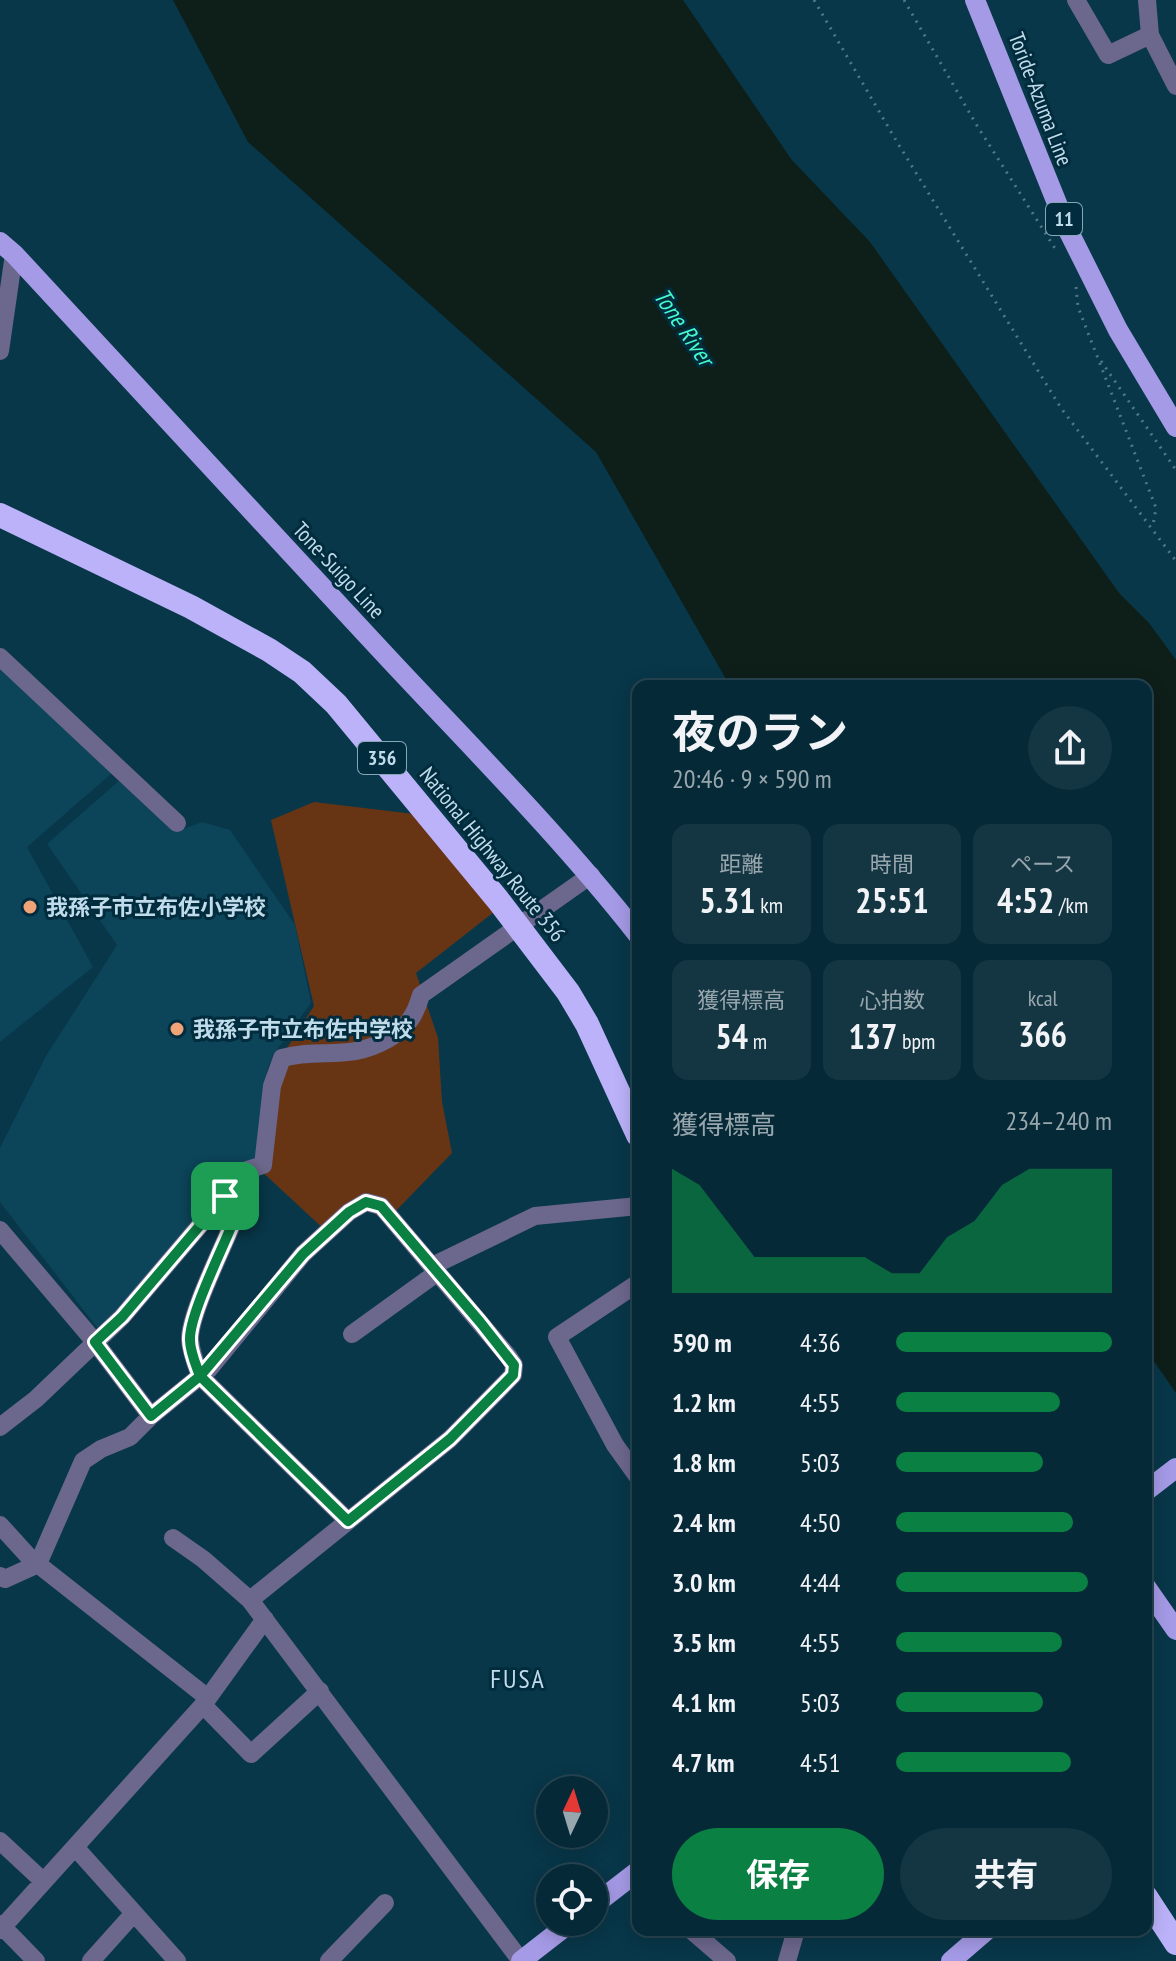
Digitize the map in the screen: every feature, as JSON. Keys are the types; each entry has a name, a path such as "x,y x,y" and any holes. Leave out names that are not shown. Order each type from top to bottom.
{"highway":[{"name":"National Highway Route 356","path":"0,515 191,607 269,650 302,672 336,704 518,926 568,992 587,1024 632,1122"},
{"path":"1152,1906 1176,1943"}],"main road":[{"name":"Toride-Azuma Line","path":"975,0 1067,228 1118,330 1176,427"},
{"name":"Tone-Suigo Line","path":"7,248 518,793 591,875 632,927"},
{"path":"1152,1486 1176,1468"},
{"path":"1152,1596 1176,1630"},
{"path":"608,1894 632,1876"},
{"path":"521,1961 553,1936"},
{"path":"951,1961 980,1936"}],"street":[{"path":"1076,0 1108,55 1150,35"},
{"path":"1147,0 1150,35 1176,86"},
{"path":"1,339 7,248"},
{"path":"0,657 177,823"},
{"path":"0,1427 36,1399 122,1317 247,1170 263,1165 272,1086 282,1058 358,1053 400,1033 410,1023 421,995 591,875"},
{"path":"225,1196 232,1215 231,1227 195,1314 190,1341 200,1376 348,1521"},
{"path":"0,1576 5,1579 38,1564 83,1461 101,1449 130,1437 200,1376 303,1254 349,1212 366,1202 381,1206 508,1356 514,1365 513,1375 450,1439 250,1600"},
{"path":"352,1334 435,1269 535,1216 632,1207"},
{"path":"1,1236 95,1342 151,1416"},
{"path":"632,1287 557,1337 615,1445 632,1469"},
{"path":"0,1525 38,1564 206,1702 251,1754 320,1691"},
{"path":"173,1538 203,1559 250,1600 521,1961"},
{"path":"36,1961 1,1927 206,1702 265,1619"},
{"path":"0,1841 43,1881"},
{"path":"75,1847 177,1961"},
{"path":"329,1961 385,1903"},
{"path":"91,1961 134,1913"},
{"path":"698,1936 727,1961"},
{"path":"787,1961 794,1936"}],"path":[{"path":"814,0 897,142 1061,408 1176,561"},
{"path":"904,0 976,124 1062,259"},
{"path":"1078,307 1156,508 1153,527"},
{"path":"1097,355 1176,470"}],"shaded area":[{"name":"我孫子市立布佐小学校","path":"0,666 112,773 27,847 93,967 0,1042"},
{"name":"我孫子市立布佐中学校","path":"122,778 178,831 202,822 230,830 295,925 311,1003 273,1055 267,1070 258,1156 245,1163 99,1330 0,1202 0,1148 46,1056 117,945 47,844"},
{"path":"314,802 414,814 494,912 416,973 438,1038 442,1102 452,1153 386,1221 362,1206 327,1232 258,1168 278,1062 314,1006 271,820"}],"water":[{"name":"Tone River","path":"173,0 683,0 791,159 870,242 1119,593 1149,623 1176,660 1176,1393 1152,1359 1152,680 727,680 596,452 248,142"}],"place":[{"name":"我孫子市立布佐小学校","path":"30,907"},
{"name":"我孫子市立布佐中学校","path":"177,1029"}],"district":[{"name":"FUSA","path":"518,1678"}],"route":[{"path":"225,1196 122,1317 95,1342 151,1416 200,1376 348,1521 450,1439 513,1375 514,1365 381,1206 366,1202 349,1212 303,1254 200,1376 190,1341 191,1330 231,1227 232,1215 225,1196"}]}
